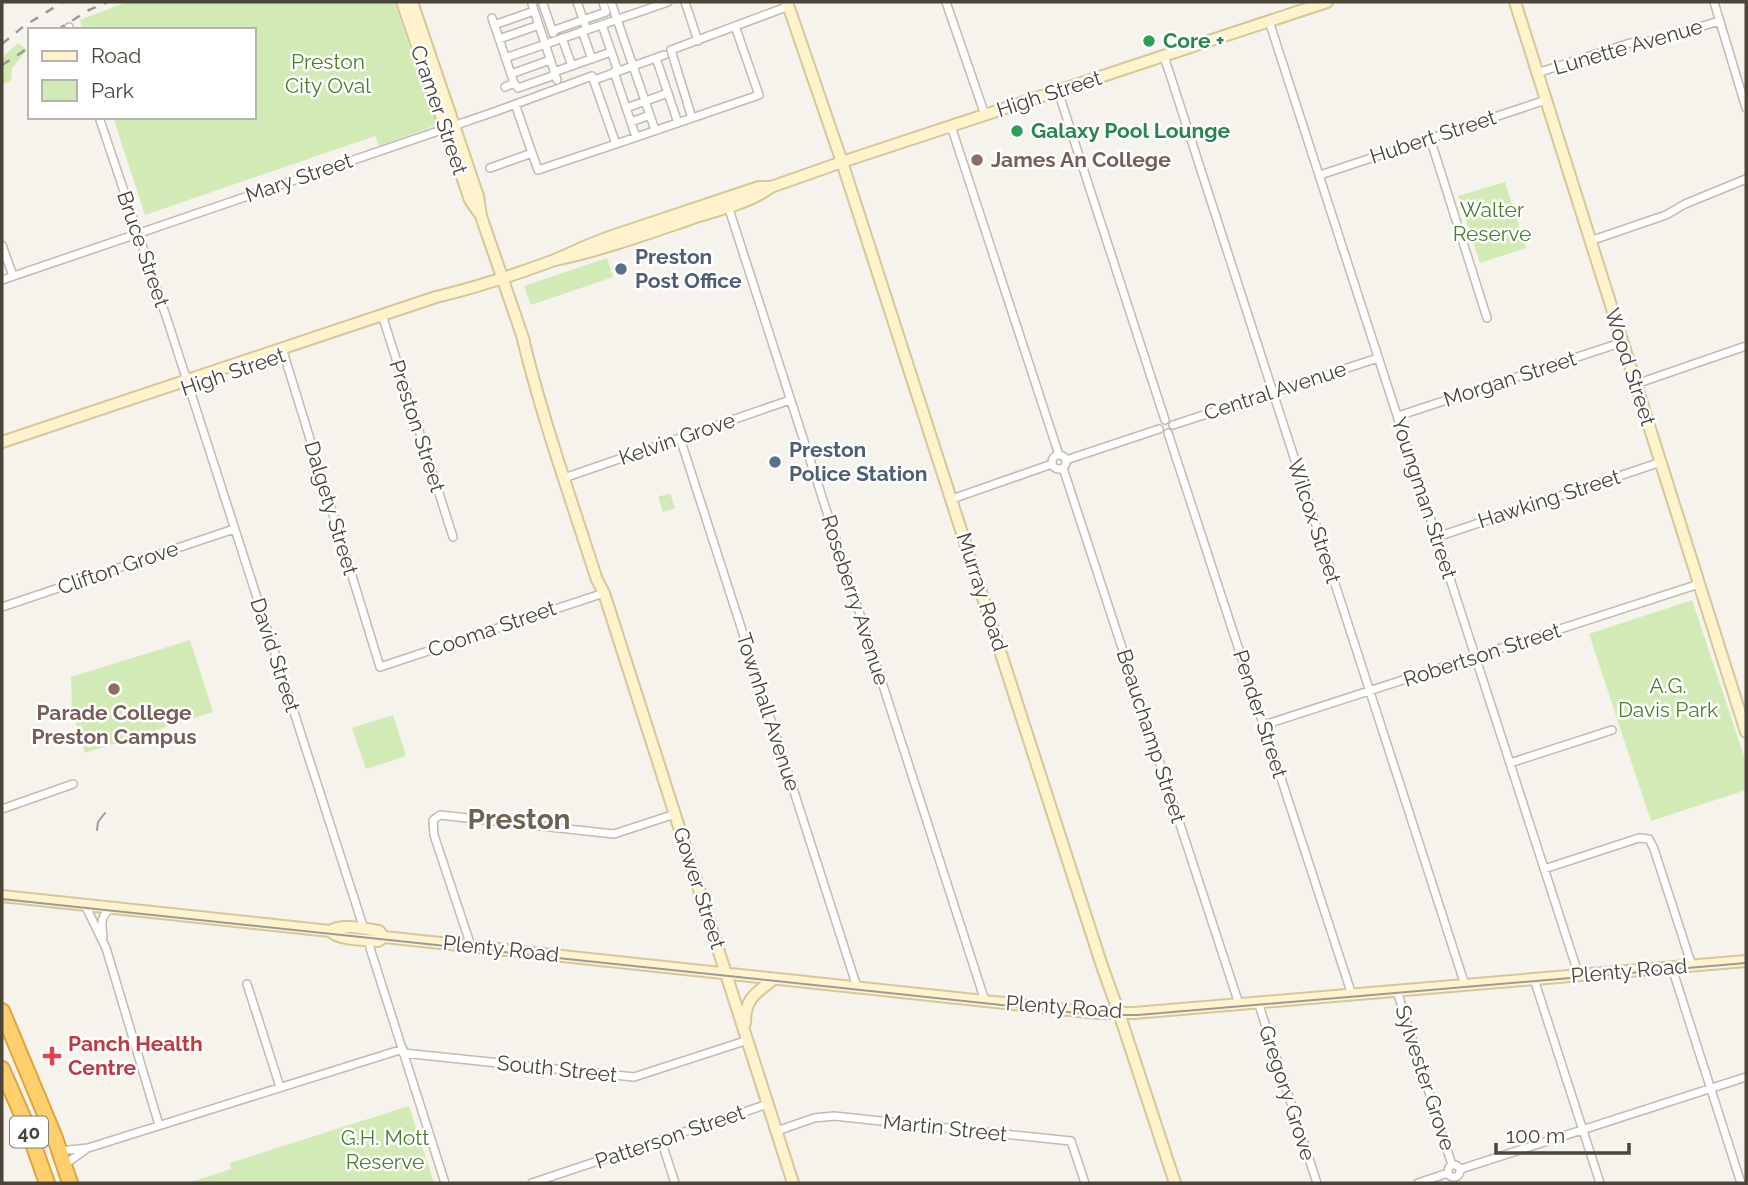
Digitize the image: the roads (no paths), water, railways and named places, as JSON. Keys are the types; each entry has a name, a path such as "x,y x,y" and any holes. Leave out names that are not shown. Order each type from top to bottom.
{"highway":[{"name":"40","path":"2,1011 70,1183"},
{"path":"2,1041 21,1056"},
{"name":"40","path":"2,1069 47,1183"}],"main road":[{"name":"Cramer Street","path":"402,2 478,196 481,216 502,278"},
{"name":"Cramer Street","path":"412,2 450,126"},
{"name":"High Street","path":"2,449 383,318 436,297 555,260 590,252 727,202 761,195 771,187 842,162 1327,2"},
{"name":"Wood Street","path":"1515,2 1746,732"},
{"name":"Murray Road","path":"788,4 1175,1183"},
{"name":"Gower Street","path":"502,278 537,370 568,477 603,578 604,593 793,1183"},
{"name":"High Street","path":"2,442 188,384"},
{"name":"Plenty Road","path":"2,896 330,931 336,926 367,935 379,931 384,937 1097,1013 1352,995 1746,961"},
{"path":"746,1036 745,1014 749,1001 774,979"}],"street":[{"path":"577,2 592,59"},
{"path":"603,2 610,22 634,66 655,130"},
{"path":"613,2 610,22 611,52 636,137"},
{"path":"505,58 610,22 645,5 668,2"},
{"path":"685,2 698,41"},
{"path":"947,2 985,115"},
{"path":"1714,2 1746,107"},
{"path":"572,66 559,39 552,31 546,3 493,21 518,88 555,76 572,66 611,52"},
{"path":"692,118 671,50 788,4"},
{"path":"533,7 555,76"},
{"path":"552,31 607,12"},
{"name":"Youngman Street","path":"1269,21 1579,976"},
{"name":"Lunette Avenue","path":"1537,73 1630,43 1658,40 1719,21"},
{"path":"499,39 539,26"},
{"path":"515,104 538,170 759,95 735,26"},
{"name":"Wilcox Street","path":"1164,56 1465,985"},
{"name":"Mary Street","path":"2,280 592,76 593,80 660,57 668,93"},
{"path":"511,74 550,60"},
{"path":"593,80 616,144"},
{"path":"505,87 514,83"},
{"path":"1058,91 1165,420 1172,425 1172,431 1168,433 1162,433 1159,429"},
{"path":"626,108 668,93 678,123"},
{"name":"Hubert Street","path":"1320,175 1546,100"},
{"path":"631,122 650,116"},
{"name":"Bruce Street","path":"100,119 188,384"},
{"name":"Beauchamp Street","path":"951,126 1239,1004"},
{"path":"1430,138 1487,318"},
{"path":"490,168 532,153"},
{"path":"1590,241 1666,215 1685,204 1746,179"},
{"name":"Roseberry Avenue","path":"727,202 985,1001"},
{"path":"2,245 13,276"},
{"name":"Preston Street","path":"383,318 453,537"},
{"name":"Morgan Street","path":"1398,416 1623,342"},
{"path":"1636,384 1746,346"},
{"name":"Dalgety Street","path":"283,352 380,667"},
{"name":"Central Avenue","path":"1172,425 1378,358"},
{"name":"David Street","path":"188,384 445,1183"},
{"name":"Kelvin Grove","path":"568,477 790,400"},
{"path":"1159,429 1160,422 1165,420"},
{"path":"952,499 1052,464 1054,457 1062,461 1159,429"},
{"name":"Pender Street","path":"1168,433 1352,995"},
{"name":"Townhall Avenue","path":"680,438 857,987"},
{"name":"Hawking Street","path":"1437,537 1661,462"},
{"name":"Clifton Grove","path":"2,607 234,529"},
{"name":"Robertson Street","path":"1264,725 1699,584"},
{"name":"Cooma Street","path":"380,667 604,593"},
{"path":"1510,764 1612,730"},
{"path":"2,808 73,784"},
{"path":"471,946 434,835 433,820 440,815 614,834 675,814"},
{"path":"1544,869 1639,838 1649,839 1692,966"},
{"path":"85,905 106,948"},
{"path":"112,908 102,918 102,930 159,1125"},
{"path":"1672,968 1741,1183"},
{"path":"1534,979 1600,1183"},
{"path":"247,984 280,1087"},
{"name":"Sylvester Grove","path":"1397,991 1452,1165"},
{"name":"Gregory Grove","path":"1258,1002 1317,1183"},
{"name":"South Street","path":"62,1158 280,1087 403,1051 634,1077 746,1036"},
{"path":"1461,1169 1746,1077"},
{"name":"Patterson Street","path":"532,1183 768,1104"},
{"name":"Martin Street","path":"777,1131 814,1118 834,1116 1071,1141 1085,1183"},
{"path":"661,1140 675,1183"},
{"name":"South Street","path":"62,1158 88,1148"},
{"path":"1452,1165 1461,1169 1457,1180 1448,1173 1452,1165"},
{"path":"1419,1183 1448,1173"}],"tram line":[{"path":"97,830 98,822 105,813"},
{"path":"2,899 1096,1015 1138,1015 1746,963"}],"railway":[{"path":"2,44 24,26 63,2"},
{"path":"60,28 108,2"},
{"path":"2,65 28,48"}],"place":[{"name":"Core +","path":"1149,41"},
{"name":"Galaxy Pool Lounge","path":"1017,131"},
{"name":"James An College","path":"977,160"},
{"name":"Preston Post Office","path":"621,269"},
{"name":"Preston Police Station","path":"775,462"},
{"name":"Parade College Preston Campus","path":"114,689"},
{"name":"Panch Health Centre","path":"52,1056"}],"district":[{"name":"Preston","path":"519,819"}],"park label":[{"name":"Preston City Oval","path":"328,74"},
{"name":"Walter Reserve","path":"1492,222"},
{"name":"A.G. Davis Park","path":"1668,698"},
{"name":"G.H. Mott Reserve","path":"385,1150"}]}
